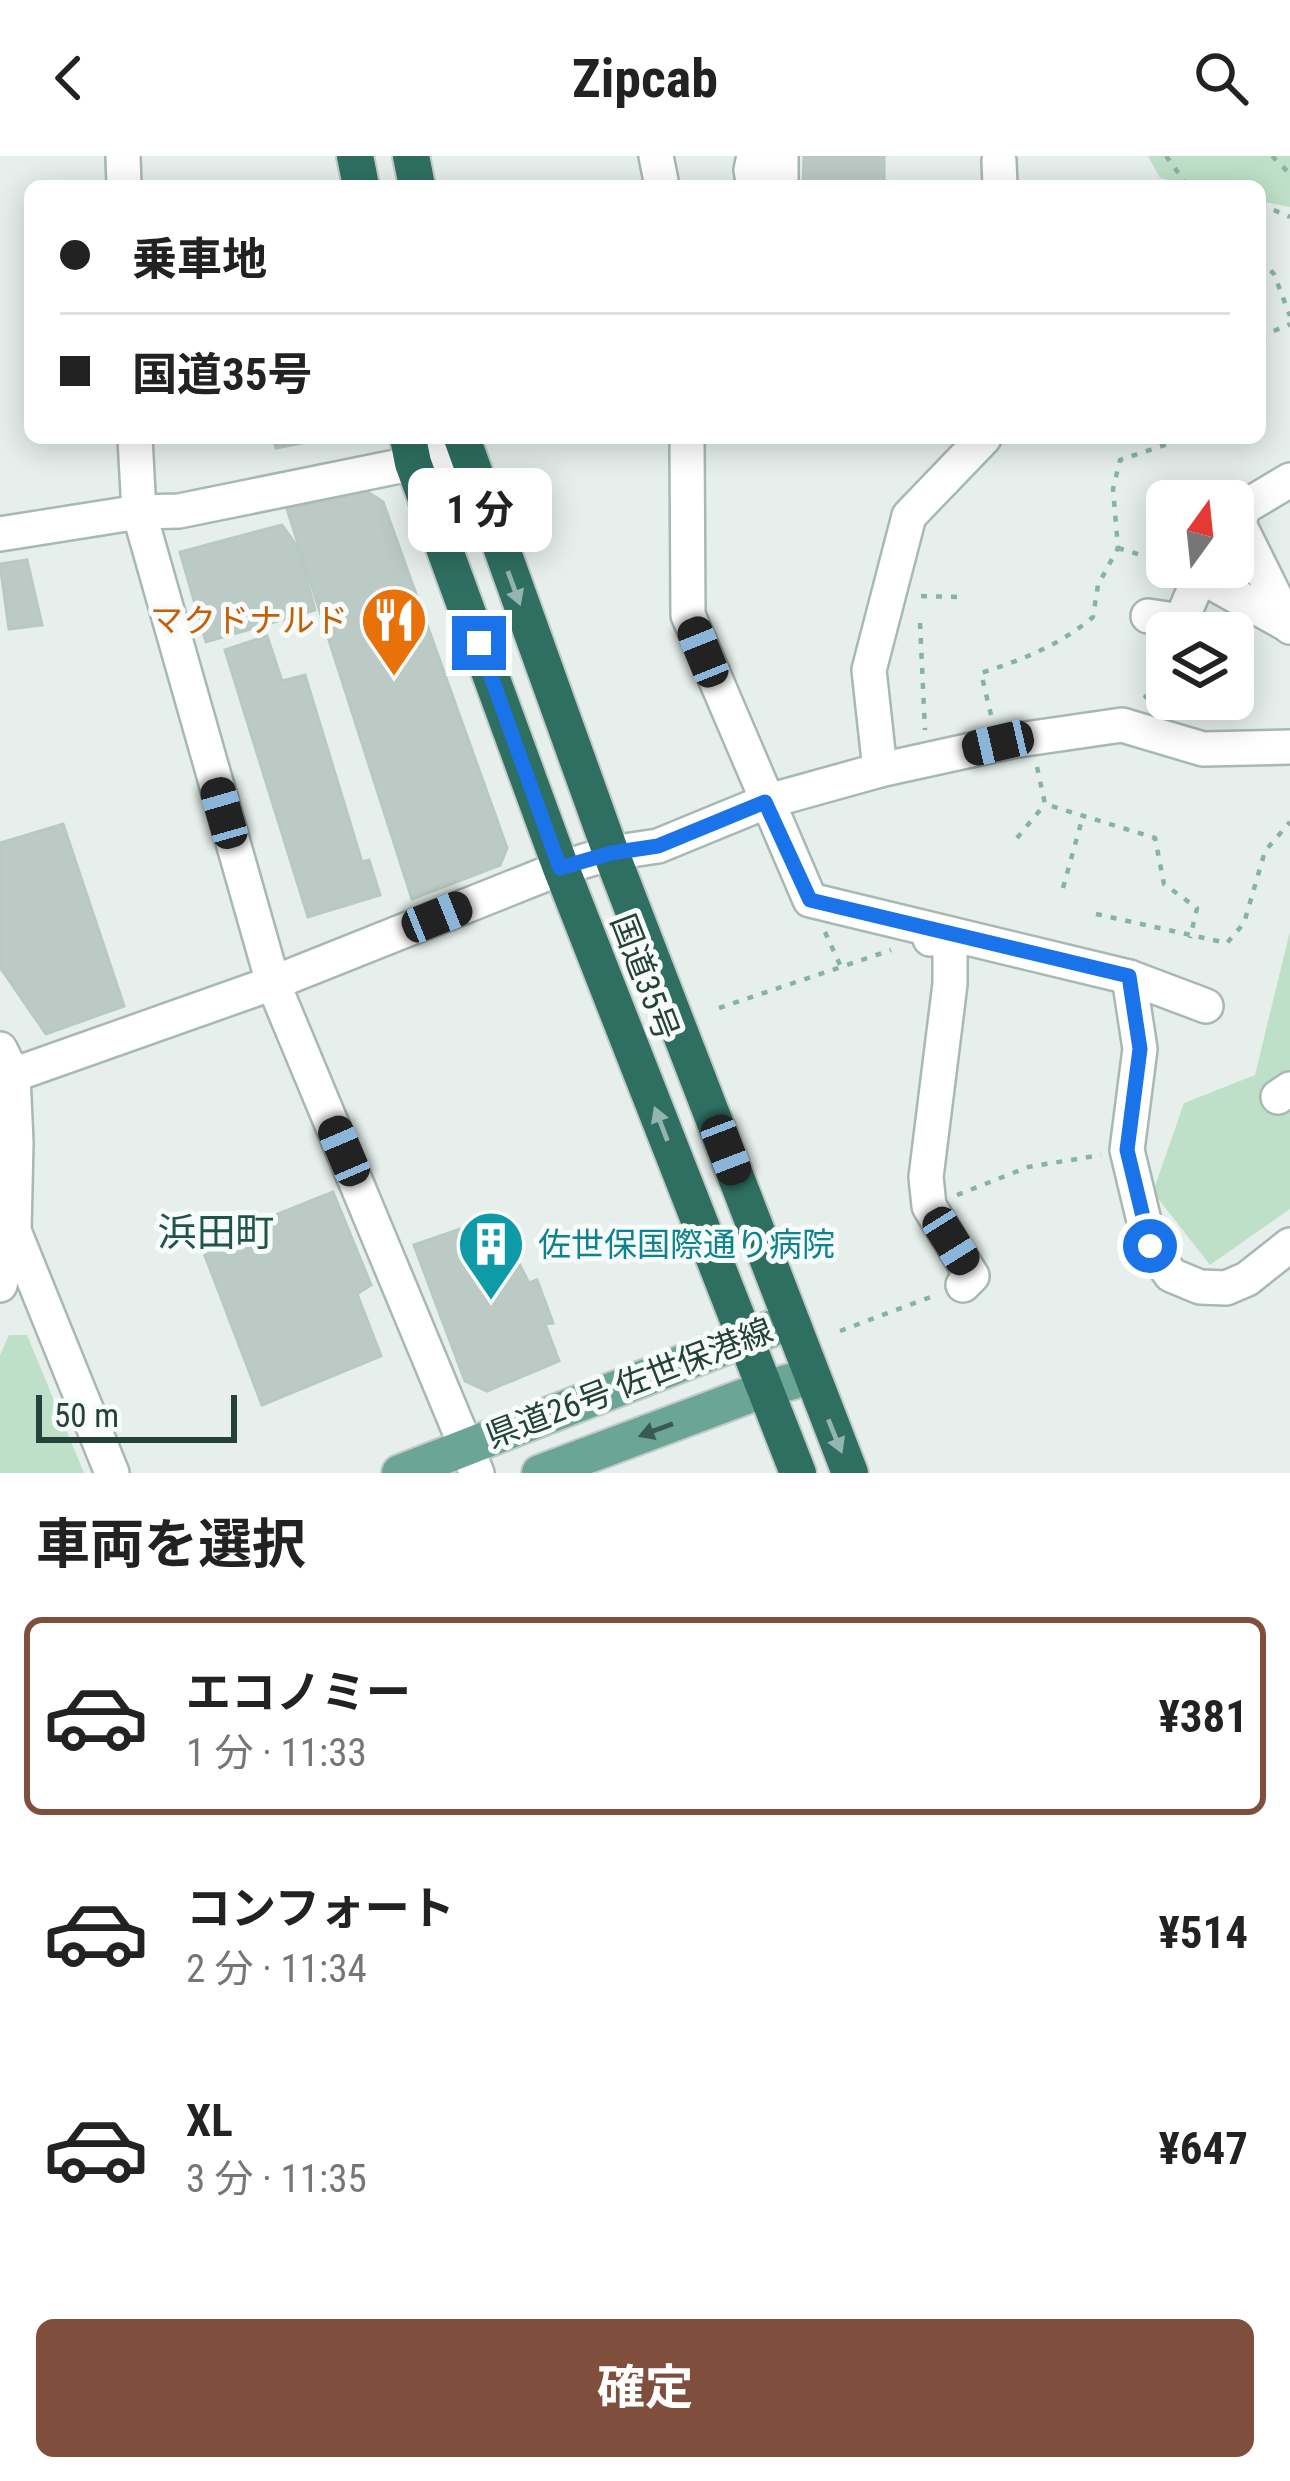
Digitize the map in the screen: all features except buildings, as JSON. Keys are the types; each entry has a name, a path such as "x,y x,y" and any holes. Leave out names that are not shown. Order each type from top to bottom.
{"highway":[{"name":"国道35号","path":"463,445 611,853 850,1473"},
{"name":"国道35号","path":"411,451 560,868 798,1473"}],"main road":[{"name":"県道26号 佐世保港線","path":"400,1473 472,1459 744,1337 791,1321"},
{"name":"県道26号 佐世保港線","path":"540,1473 811,1376"}],"street":[{"path":"135,444 140,512 273,983 472,1459"},
{"path":"687,444 688,615 810,900 1129,976 1206,1006"},
{"path":"880,770 869,670 909,516 978,444"},
{"path":"0,534 140,512 179,511 411,451 463,445"},
{"path":"1289,626 1239,524 1244,508 1290,480"},
{"path":"1178,612 1200,576 1289,626"},
{"path":"0,1285 14,1231 7,1062 273,983 560,868 658,846 765,802 880,770 1014,741 1122,725 1203,749 1290,747"},
{"path":"911,944 950,934"},
{"path":"950,934 950,984 926,1177 929,1206 972,1276 963,1286"},
{"path":"1129,976 1140,1049 1127,1150 1150,1246 1171,1275 1200,1287 1226,1288 1246,1279 1290,1245"},
{"path":"14,1231 112,1473"}],"path":[{"path":"1272,156 1290,174"},
{"path":"1266,266 1274,274 1290,316"},
{"path":"1168,444 1120,460 1113,489 1118,548 1098,585 1093,617 1069,638 981,673 1045,804 1155,838 1164,884 1197,908 1190,938"},
{"path":"1118,548 1146,557"},
{"path":"886,594 959,597"},
{"path":"920,622 927,759"},
{"path":"1017,838 1045,804"},
{"path":"1063,888 1083,816"},
{"path":"1096,914 1227,943 1244,923 1265,851 1290,822"},
{"path":"810,900 841,967"},
{"path":"718,1008 911,944"},
{"path":"929,1206 1028,1166 1127,1150"},
{"path":"841,1331 963,1286"}],"green space":[{"path":"1148,156 1290,156 1290,207 1266,202 1266,180 1160,178"},
{"path":"1290,931 1290,1209 1210,1265 1153,1192 1184,1103 1255,1075"},
{"path":"9,1335 27,1335 84,1473 0,1473 0,1355"}],"place":[{"name":"マクドナルド","path":"394,679"},
{"name":"佐世保国際通り病院","path":"491,1303"}],"district":[{"name":"浜田町","path":"216,1233"}],"route":[{"path":"479,643 560,868 658,846 765,802 810,900 1129,976 1140,1049 1127,1150 1150,1246"}]}
